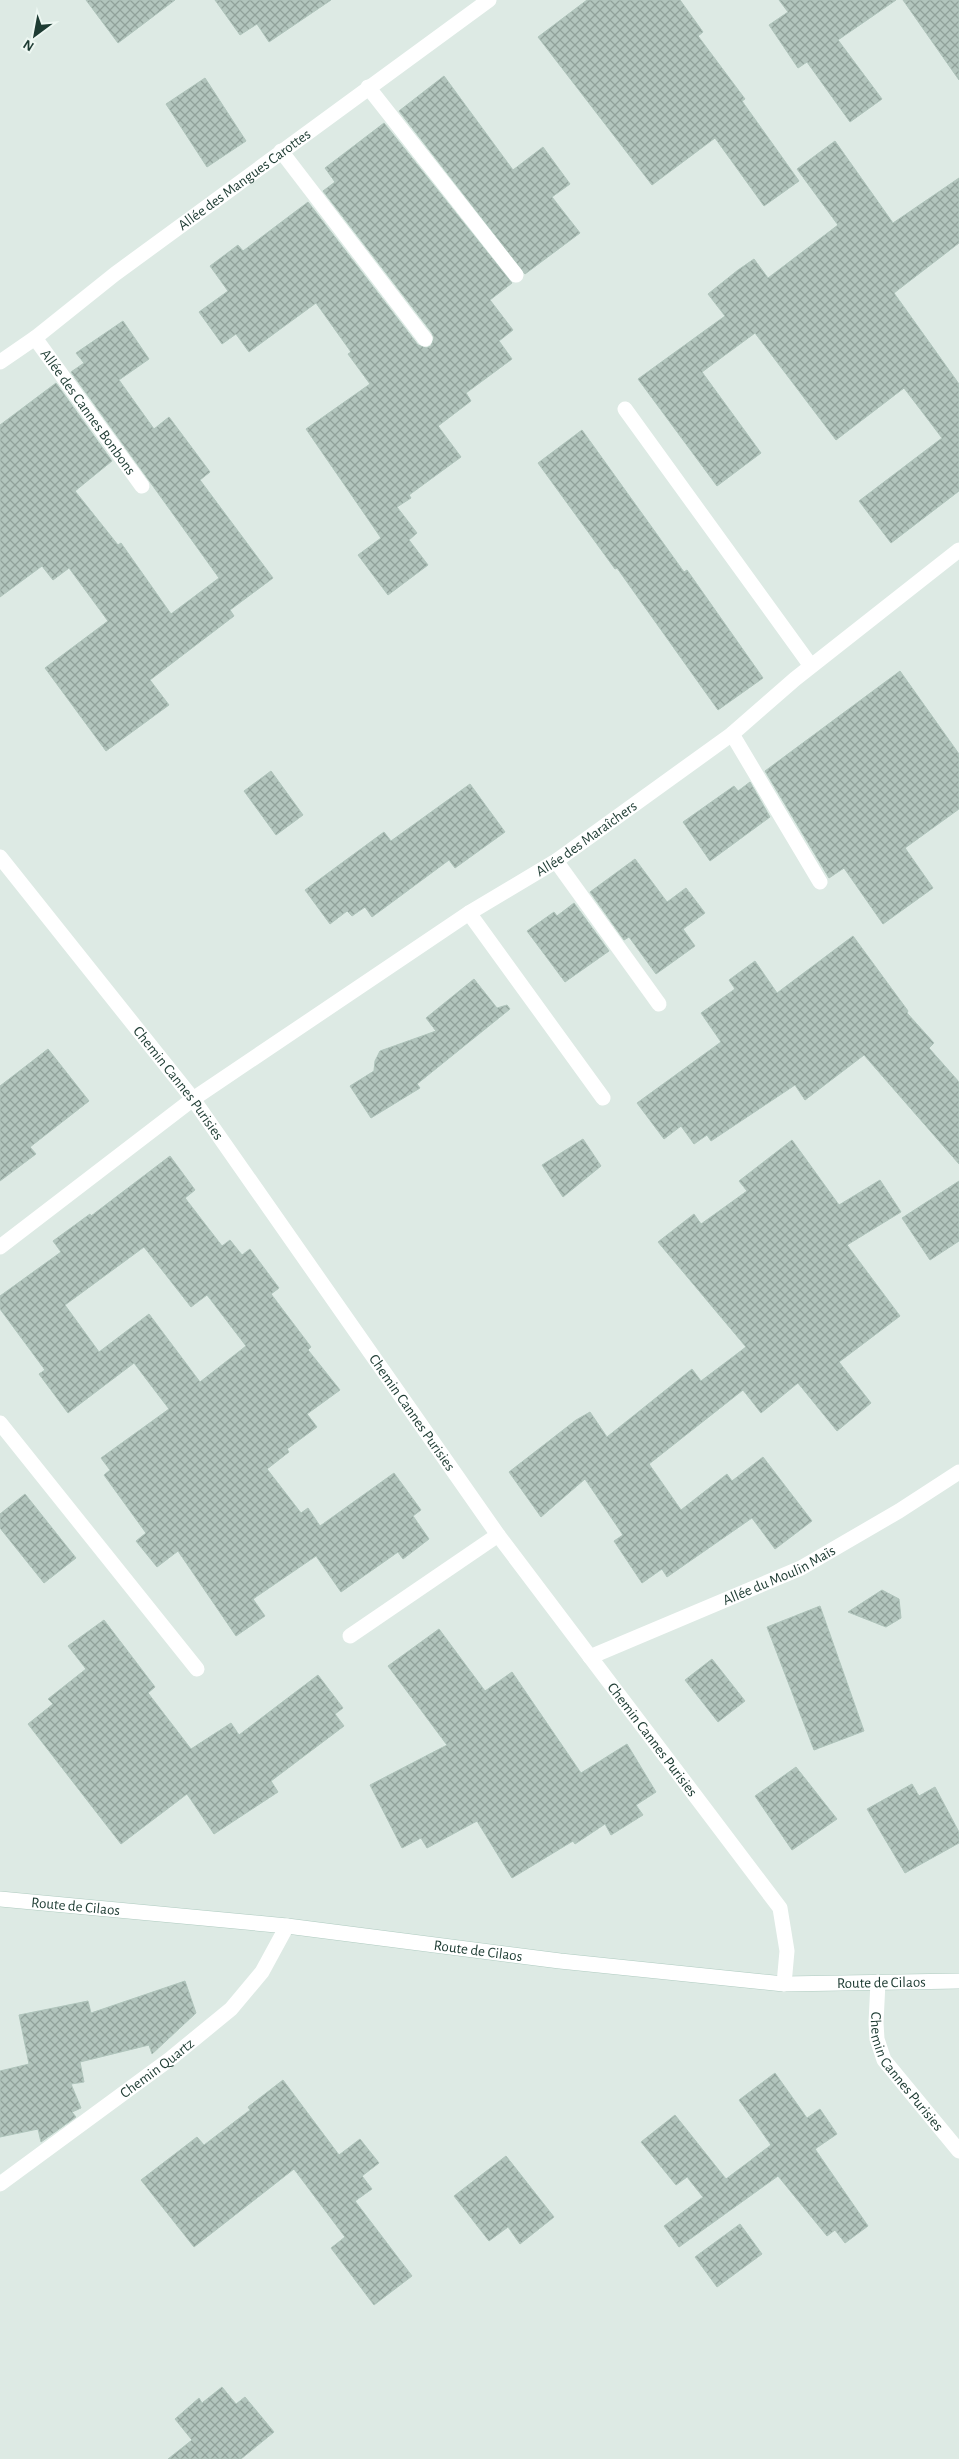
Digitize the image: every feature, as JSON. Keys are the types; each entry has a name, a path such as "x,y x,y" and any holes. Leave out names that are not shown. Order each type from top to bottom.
{"street":[{"name":"Allée des Mangues Carottes","path":"0,362 35,338 115,274 281,151 490,0"},
{"path":"368,87 516,275"},
{"path":"281,151 425,339"},
{"name":"Allée des Cannes Bonbons","path":"35,338 142,486"},
{"path":"626,409 811,666"},
{"name":"Allée des Maraîchers","path":"0,1247 193,1099 469,913 556,861 732,734 811,666 959,550"},
{"path":"732,734 820,882"},
{"name":"Chemin Cannes Purisies","path":"0,857 193,1099 498,1535 780,1908 787,1951 784,1984"},
{"path":"556,861 659,1004"},
{"path":"469,913 603,1098"},
{"path":"0,1423 197,1669"},
{"name":"Allée du Moulin Maïs","path":"590,1657 801,1568 899,1511 959,1472"},
{"path":"350,1636 498,1535"},
{"name":"Route de Cilaos","path":"0,1899 287,1926 560,1961 784,1984 959,1981"},
{"name":"Chemin Quartz","path":"0,2184 170,2059 231,2009 262,1972 287,1926"},
{"name":"Chemin Cannes Purisies","path":"878,1982 877,2039 884,2060 959,2151"}],"building":[{"path":"86,0 175,0 118,43"},
{"path":"215,0 331,0 269,42 257,24 240,35"},
{"path":"587,0 680,0 703,32 698,36 745,99 742,101 799,181 764,206 715,138 652,185 538,37"},
{"path":"779,0 896,0 838,40 882,99 850,122 807,62 798,68 769,25 788,12"},
{"path":"903,0 959,0 959,80"},
{"path":"444,76 513,170 543,147 570,184 552,197 580,233 525,274 399,111"},
{"path":"205,78 246,141 207,167 166,104"},
{"path":"384,123 512,283 490,300 513,330 499,341 512,359 466,393 471,401 438,426 461,457 409,495 411,498 397,507 417,533 409,540 428,565 388,595 358,555 381,538 306,429 370,384 348,354 351,352 316,303 249,352 236,334 222,344 199,312 228,291 210,266 238,245 243,251 308,202 418,345 426,348 431,346 434,338 432,333 323,191 335,182 325,168"},
{"path":"835,141 893,223 959,178 959,243 894,293 959,384 959,491 891,543 859,501 942,438 904,388 836,440 755,333 702,372 761,453 717,486 638,379 725,316 708,294 738,270 754,259 768,278 838,225 797,169"},
{"path":"123,321 149,359 119,380 154,429 169,417 210,472 200,480 273,578 230,610 234,616 150,680 169,705 106,751 45,668 108,621 69,568 53,580 42,566 0,597 0,425 56,383 112,461 75,491 118,545 121,543 171,614 219,578 71,372 84,363 76,353"},
{"path":"582,430 684,572 687,570 763,678 718,710 617,568 615,569 538,463"},
{"path":"900,671 959,754 959,809 905,848 933,888 883,924 844,868 829,878 765,771"},
{"path":"271,771 303,815 276,835 244,791"},
{"path":"750,782 770,817 710,861 683,822 734,786 738,791"},
{"path":"470,784 505,832 455,868 449,860 372,917 365,907 352,916 347,911 330,924 305,890 384,832 391,841"},
{"path":"635,859 667,902 686,888 705,913 683,929 695,946 656,974 629,937 624,940 590,892"},
{"path":"574,903 609,951 565,982 527,931 554,912 557,916"},
{"path":"853,936 908,1011 907,1013 934,1043 929,1048 959,1082 959,1164 864,1055 805,1100 795,1085 711,1141 707,1135 694,1144 681,1126 664,1139 637,1103 721,1042 701,1013 735,989 729,980 755,961 777,993"},
{"path":"474,979 497,1008 507,1005 510,1009 417,1084 420,1088 371,1118 350,1086 374,1071 375,1061 380,1051 436,1031 426,1018"},
{"path":"48,1049 89,1101 30,1147 36,1154 0,1181 0,1086"},
{"path":"583,1139 601,1166 563,1197 542,1165"},
{"path":"792,1140 839,1205 880,1180 901,1212 847,1245 900,1316 839,1362 871,1403 837,1431 798,1383 761,1413 743,1390 649,1464 681,1510 727,1474 732,1481 763,1457 812,1521 775,1549 752,1518 667,1577 662,1569 642,1583 614,1541 623,1535 585,1479 541,1517 509,1472 576,1420 590,1412 607,1437 692,1369 701,1381 746,1347 658,1242 694,1214 701,1224 747,1191 739,1181"},
{"path":"170,1156 195,1190 185,1198 222,1246 230,1240 242,1255 250,1249 279,1288 271,1294 311,1347 308,1350 340,1390 307,1414 317,1427 287,1449 289,1452 267,1469 301,1513 308,1508 320,1526 394,1473 421,1510 413,1516 429,1539 403,1559 398,1552 341,1592 316,1556 253,1599 265,1616 236,1636 178,1551 157,1567 136,1541 146,1533 104,1475 110,1470 101,1458 169,1409 134,1363 68,1413 39,1374 45,1370 0,1309 0,1296 61,1252 53,1241 90,1214 91,1216","holes":["144,1247 191,1307 207,1295 246,1346 200,1382 149,1314 99,1352 65,1305"]},
{"path":"959,1181 959,1241 930,1260 902,1218"},
{"path":"25,1494 76,1558 44,1583 0,1528 0,1514"},
{"path":"882,1590 899,1599 901,1618 886,1627 848,1612"},
{"path":"820,1606 864,1731 814,1750 767,1627"},
{"path":"104,1620 155,1687 148,1693 191,1749 231,1723 239,1735 318,1675 343,1708 335,1714 344,1726 271,1781 278,1792 214,1834 187,1794 121,1844 28,1724 53,1704 48,1699 86,1669 68,1646"},
{"path":"439,1629 485,1691 512,1672 581,1773 627,1744 656,1792 636,1805 643,1815 611,1835 605,1824 575,1844 573,1841 512,1878 477,1821 427,1848 421,1838 402,1848 370,1785 447,1745 388,1666"},
{"path":"712,1659 745,1701 718,1722 685,1680"},
{"path":"796,1767 837,1819 792,1850 755,1796"},
{"path":"912,1784 919,1796 935,1787 959,1832 959,1843 905,1873 867,1809"},
{"path":"185,1981 196,2013 152,2054 149,2045 80,2062 84,2082 71,2084 81,2108 72,2112 76,2117 41,2142 38,2129 0,2137 0,2071 29,2064 19,2015 88,2001 91,2013"},
{"path":"775,2073 807,2118 820,2109 837,2134 815,2149 868,2226 845,2243 835,2230 827,2236 778,2176 679,2247 664,2226 703,2197 687,2177 676,2185 641,2142 675,2115 726,2179 771,2145 739,2100"},
{"path":"283,2080 339,2155 360,2139 379,2163 362,2176 372,2189 355,2201 412,2276 374,2305 331,2248 345,2237 294,2169 194,2247 141,2180 197,2137 204,2145 250,2110 248,2107"},
{"path":"506,2156 554,2217 520,2244 508,2227 489,2241 454,2196"},
{"path":"740,2224 762,2254 717,2287 695,2257"},
{"path":"222,2387 236,2404 245,2397 274,2432 241,2459 168,2459 192,2440 175,2419 199,2398 202,2403"}]}
